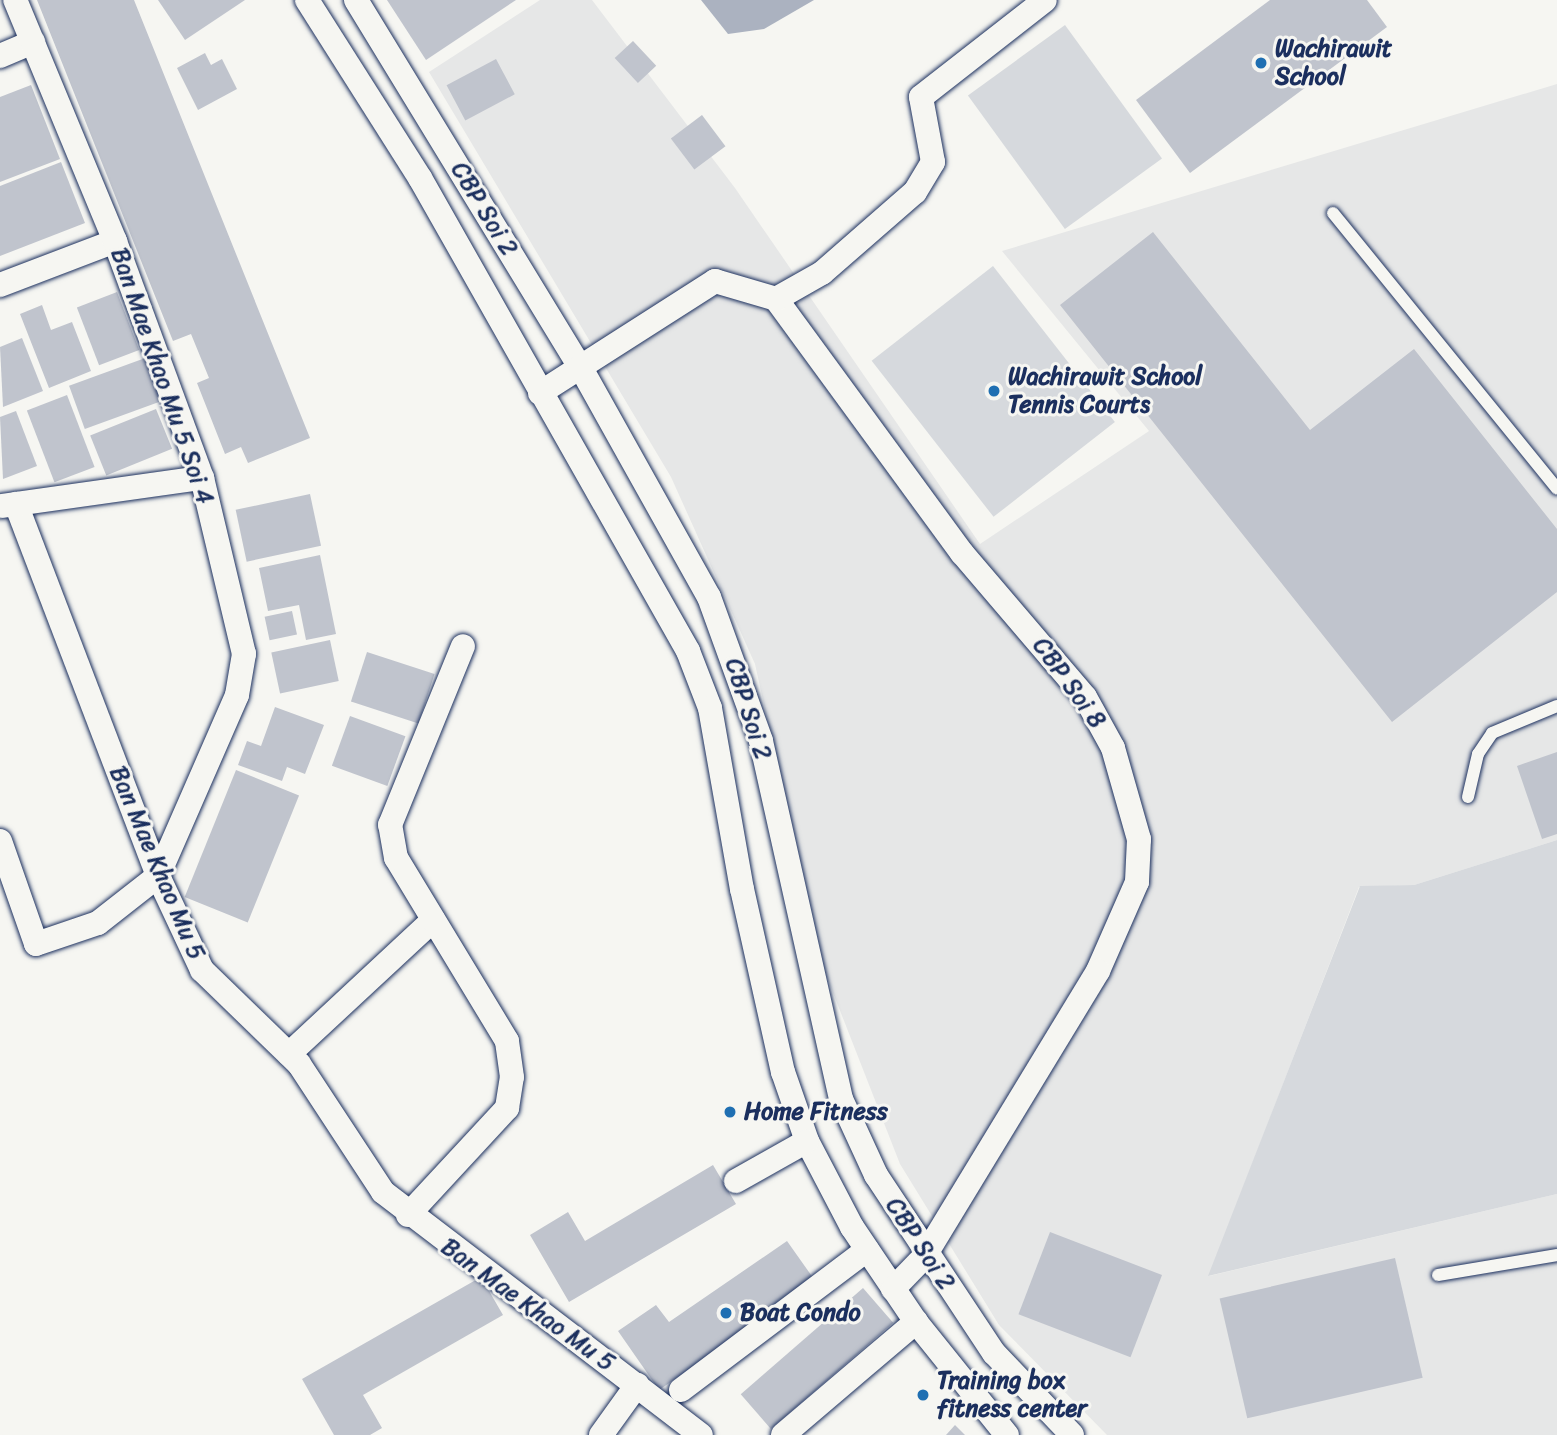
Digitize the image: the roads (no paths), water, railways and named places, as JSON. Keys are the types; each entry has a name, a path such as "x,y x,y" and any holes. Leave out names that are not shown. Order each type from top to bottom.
{"street":[{"name":"Ban Mae Khao Mu 5 Soi 4","path":"15,0 115,241 202,478 244,654 237,695 158,876"},
{"name":"CBP Soi 2","path":"307,0 419,178 658,596 710,708 742,890 783,1072 807,1141 867,1250 893,1289 916,1322 1007,1435"},
{"name":"CBP Soi 2","path":"356,0 582,370 709,597 742,680 841,1099 925,1256 994,1353 1072,1435"},
{"path":"540,393 582,370 715,281 776,299 822,272 915,192 933,162 921,97 1045,0"},
{"path":"0,56 33,42"},
{"path":"0,285 115,241"},
{"name":"CBP Soi 8","path":"776,299 962,554 1085,697 1113,748 1135,813 1138,882 1098,971 925,1256 893,1289"},
{"path":"8,505 202,478"},
{"name":"Ban Mae Khao Mu 5","path":"8,505 158,876 202,970 289,1054 383,1192 408,1215 701,1435"},
{"path":"408,1215 507,1108 512,1077 507,1041 396,858 390,825 463,646"},
{"path":"0,841 36,944 98,923 158,876"},
{"path":"289,1054 433,920"},
{"path":"736,1181 807,1141"},
{"path":"681,1390 867,1250"},
{"path":"783,1435 916,1322"},
{"path":"601,1435 637,1385"}],"lane":[{"path":"1333,213 1557,489"},
{"path":"1468,797 1478,754 1492,733 1557,706"},
{"path":"1438,1275 1557,1255"}],"place":[{"name":"Wachirawit School","path":"1261,63"},
{"name":"Wachirawit School Tennis Courts","path":"994,391"},
{"name":"Home Fitness","path":"730,1112"},
{"name":"Boat Condo","path":"726,1313"},
{"name":"Training box fitness center","path":"923,1395"}]}
